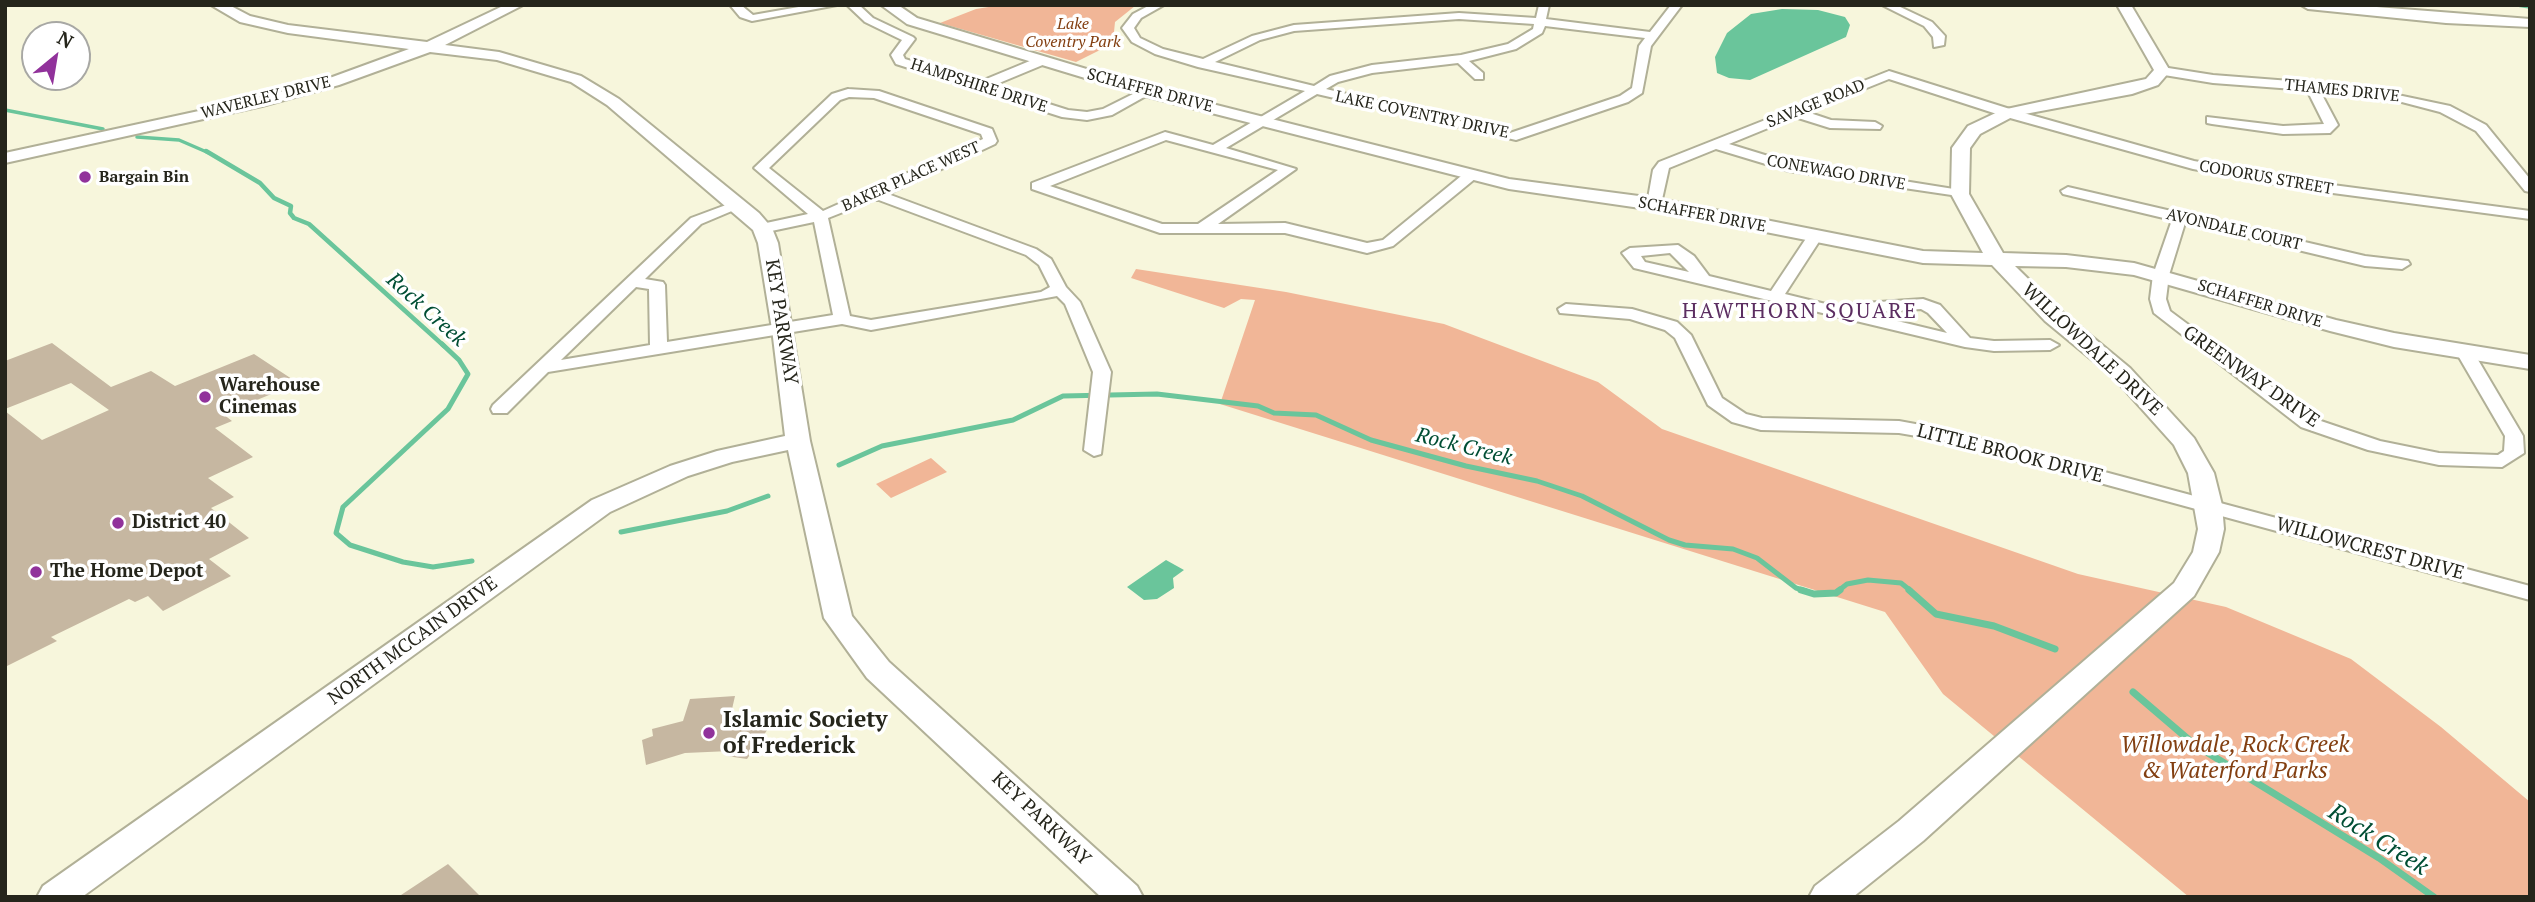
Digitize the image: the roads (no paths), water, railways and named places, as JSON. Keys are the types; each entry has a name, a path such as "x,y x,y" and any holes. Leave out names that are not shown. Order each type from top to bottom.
{"street":[{"name":"KEY PARKWAY","path":"218,5 246,19 288,29 499,55 576,79 613,102 739,205 762,229 768,243 798,441 838,618 878,670 1125,897"},
{"name":"WAVERLEY DRIVE","path":"5,158 297,92 431,46 516,5"},
{"path":"735,5 744,15 752,18 832,5"},
{"path":"852,5 887,28 913,21"},
{"name":"SCHAFFER DRIVE","path":"888,5 913,21 1147,92 1471,175 1549,191 1654,204 1923,257 2066,261 2161,275 2330,325 2530,362"},
{"path":"1159,5 1130,22 1130,34 1145,46 1202,64 1312,90"},
{"path":"1215,149 1334,79 1371,69 1461,59 1512,47 1538,30 1544,5"},
{"name":"LAKE COVENTRY DRIVE","path":"1312,90 1511,137 1624,99 1638,90 1645,46 1677,5"},
{"path":"1887,5 1915,15 1928,24 1939,36 1938,45"},
{"path":"1960,194 1961,148 1974,131 2008,113 2052,102 2132,89 2152,82 2162,71 2124,5"},
{"path":"2308,5 2446,19 2530,23"},
{"path":"1202,64 1256,38 1294,28 1458,16 1542,22 1653,36"},
{"name":"HAMPSHIRE DRIVE","path":"887,28 909,39 897,55 900,61 1077,116 1107,112 1147,92"},
{"path":"1461,59 1479,76"},
{"path":"981,86 1041,61"},
{"name":"THAMES DRIVE","path":"2162,71 2213,79 2399,97 2462,115 2481,128 2530,188"},
{"name":"SAVAGE ROAD","path":"1654,204 1660,170 1664,165 1889,75 2008,113"},
{"path":"2212,120 2283,130 2325,130 2331,125 2312,87"},
{"name":"BAKER PLACE WEST","path":"762,229 820,216 876,194 990,141 987,132 875,94 848,93 836,97 761,168 820,216"},
{"path":"1796,113 1829,124 1875,126"},
{"name":"CODORUS STREET","path":"2008,113 2141,152 2247,176 2530,215"},
{"path":"1201,229 1289,169 1165,136 1037,186 1160,228 1201,229 1285,228 1356,246 1376,248 1399,235 1471,175"},
{"name":"CONEWAGO DRIVE","path":"1715,144 1789,167 1960,194"},
{"name":"AVONDALE COURT","path":"2068,191 2365,261 2402,264"},
{"path":"876,194 1031,252 1045,262 1059,289 1072,302 1102,372 1094,450"},
{"name":"WILLOWDALE DRIVE","path":"1827,897 1911,831 2184,589 2206,552 2211,529 2209,505 2201,473 2185,443 2152,403 2122,373 2053,316 1996,258 1960,194"},
{"path":"500,409 696,221 739,205"},
{"path":"820,216 842,319"},
{"path":"2161,275 2180,217"},
{"path":"1775,297 1814,237"},
{"name":"GREENWAY DRIVE","path":"2161,275 2158,299 2167,318 2308,423 2375,446 2439,459 2502,461 2514,453 2514,436 2465,352"},
{"path":"1703,280 1965,342 1994,346 2050,345"},
{"path":"635,282 657,285 659,349"},
{"path":"543,368 842,319 872,325 1045,296 1059,289"},
{"path":"1832,310 1923,304 1934,309 1965,342"},
{"name":"LITTLE BROOK DRIVE","path":"1566,309 1632,314 1671,326 1682,335 1714,401 1739,418 1760,424 1899,427 1948,436 2209,505"},
{"name":"NORTH MCCAIN DRIVE","path":"55,897 601,506 642,485 679,471 726,456 798,441"},
{"name":"WILLOWCREST DRIVE","path":"2209,505 2530,593"}],"waterway":[{"path":"2517,5 2530,7"},
{"name":"Rock Creek","path":"5,110 103,129"},
{"name":"Rock Creek","path":"137,137 179,140 209,153"},
{"name":"Rock Creek","path":"206,151 260,183 274,198 291,206 290,213 294,218 309,224 444,346"},
{"name":"Rock Creek","path":"442,344 459,360 468,374 448,409 343,507 336,533 350,545 403,562 433,567 472,561"},
{"name":"Rock Creek","path":"839,465 882,446 1013,420 1063,396 1157,394 1258,406 1274,413 1316,415 1371,440 1466,466 1537,481 1582,496 1669,540 1685,545 1733,549 1757,558 1796,588 1806,591"},
{"name":"Rock Creek","path":"621,532 727,511 768,496"},
{"name":"Rock Creek","path":"1838,591 1847,584 1868,580 1901,583 1911,591"},
{"name":"Rock Creek","path":"1801,590 1814,594 1836,593 1840,590"},
{"name":"Rock Creek","path":"1909,590 1936,614 1994,626 2055,649"},
{"name":"Rock Creek","path":"2133,692 2195,745 2379,858 2434,897"}],"place":[{"name":"Bargain Bin","path":"85,177"},
{"name":"Warehouse Cinemas","path":"205,397"},
{"name":"District 40","path":"118,523"},
{"name":"The Home Depot","path":"36,572"},
{"name":"Islamic Society of Frederick","path":"709,733"}],"district":[{"name":"HAWTHORN SQUARE","path":"1800,312"}],"park label":[{"name":"Lake Coventry Park","path":"1073,33"},
{"name":"Willowdale, Rock Creek & Waterford Parks","path":"2235,758"}]}
